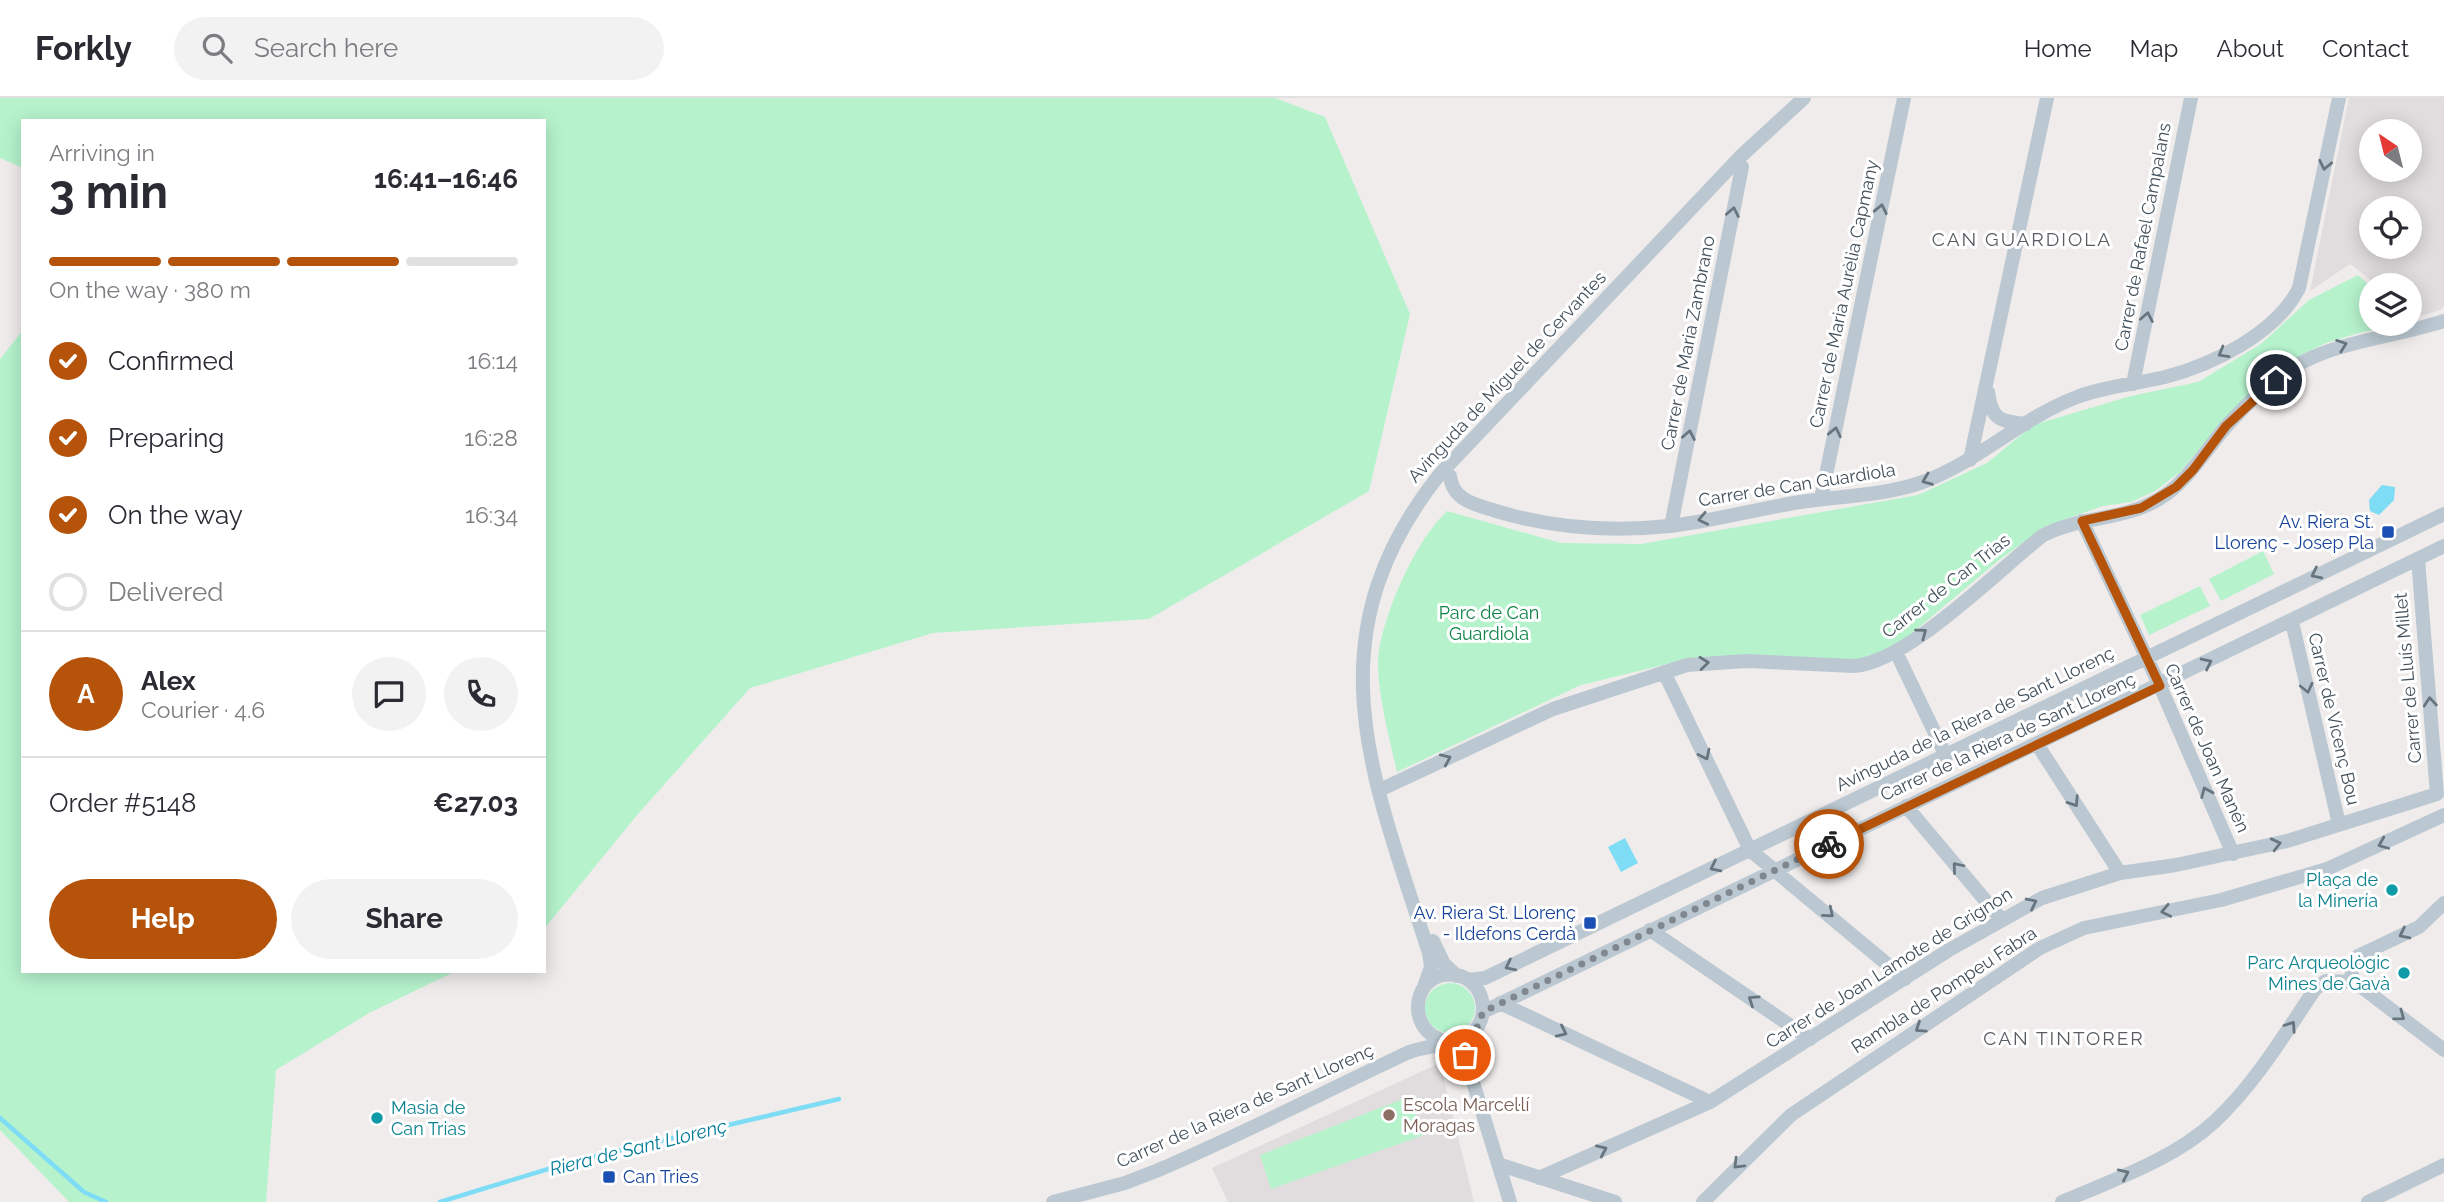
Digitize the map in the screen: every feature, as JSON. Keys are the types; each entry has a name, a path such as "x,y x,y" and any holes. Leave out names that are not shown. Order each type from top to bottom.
{"street":[{"name":"Avinguda de Miguel de Cervantes","path":"1424,987 1431,967 1429,953 1374,779 1364,714 1362,681 1366,632 1381,578 1410,516 1446,467 1740,157 1804,98"},
{"name":"Avinguda de Miguel de Cervantes","path":"1463,978 1444,964 1436,951 1384,788 1372,723 1370,684 1376,630 1403,547 1427,505 1450,476 1742,167 1782,126 1816,98"},
{"name":"Carrer de Maria Aurèlia Capmany","path":"1821,499 1904,98"},
{"path":"1970,460 2047,98"},
{"name":"Carrer de Rafael Campalans","path":"2133,384 2191,98"},
{"name":"Carrer de Can Guardiola","path":"1450,476 1454,489 1462,500 1534,521 1614,529 1671,526 1821,499 1888,491 1919,483 1970,460 2026,424 2074,398 2166,377 2210,360 2266,326 2294,298 2299,288 2339,98"},
{"name":"Carrer de Maria Zambrano","path":"1671,526 1742,167"},
{"name":"Carrer de Can Trias","path":"1384,788 1553,709 1664,672 1716,662 1865,665 1896,652 2042,536 2082,521 2141,508 2176,487 2193,470 2226,426 2263,389 2288,370 2346,343 2444,321"},
{"path":"1987,388 1990,406 1997,417 2003,422 2026,424"},
{"name":"Avinguda de la Riera de Sant Llorenç","path":"1463,978 1485,978 2444,514"},
{"name":"Carrer de Joan Manén","path":"2082,521 2160,686 2233,854"},
{"name":"Carrer de la Riera de Sant Llorenç","path":"1053,1202 1125,1183 1177,1162 1410,1052 1453,1041 1476,1030 1483,1012 1500,1003 2160,686 2444,546"},
{"name":"Carrer de Lluís Millet","path":"2418,559 2435,798"},
{"name":"Carrer de Vicenç Bou","path":"2292,622 2339,824"},
{"path":"1896,652 1946,756"},
{"path":"1664,672 1750,850 1777,869 1905,978"},
{"path":"2037,744 2120,873"},
{"path":"2435,798 2438,817"},
{"name":"Carrer de Joan Lamote de Grignon","path":"1539,1178 1710,1102 2001,919 2042,898 2120,873 2233,854 2435,798"},
{"path":"1906,806 2001,919"},
{"name":"Rambla de Pompeu Fabra","path":"1703,1202 1737,1165 1791,1115 2040,948 2084,928 2221,900 2327,869 2438,817"},
{"path":"2444,903 2419,927 2358,956 2353,963 2351,975 2355,982 2444,1050"},
{"path":"1650,930 1810,1039"},
{"path":"1410,1052 1419,1040 1421,1026 1417,1005 1424,987 1439,976 1463,978 1479,992 1483,1012"},
{"path":"2062,1202 2169,1152 2213,1123 2249,1085 2315,989 2326,981 2355,982"},
{"path":"1500,1003 1710,1102"},
{"path":"1421,1026 1430,1035 1453,1041 1510,1202"},
{"path":"1498,1164 1615,1202"},
{"path":"2368,1202 2444,1165"}],"shaded area":[{"path":"2349,98 2444,98 2444,307 2422,316 2422,273 2362,273 2350,264 2310,291"},
{"name":"Escola Marcel·lí Moragas","path":"1440,1063 1474,1202 1228,1202 1212,1168"}],"green space":[{"path":"0,98 1275,98 1325,117 1410,314 1369,491 1149,619 933,633 750,688 638,814 546,927 546,119 21,119 21,167 0,158"},
{"name":"Parc de Can Guardiola","path":"2358,275 2359,333 2326,343 2301,355 2221,423 2180,472 2155,491 2131,502 2103,506 2046,526 1999,560 1898,645 1863,660 1684,660 1581,685 1397,772 1381,694 1379,650 1388,615 1404,576 1424,539 1447,511 1561,543 1641,544 1918,495 1987,463 2033,425 2131,396 2198,382 2261,344 2309,300"},
{"path":"21,333 21,973 452,973 369,1013 276,1070 266,1202 69,1202 0,1130 0,359"},
{"path":"2263,551 2274,574 2221,601 2209,579"},
{"path":"2200,586 2210,606 2149,635 2140,615"},
{"path":"1450,983 1467,991 1475,1008 1467,1025 1450,1033 1433,1025 1425,1008 1433,991"},
{"path":"1408,1097 1424,1135 1271,1189 1260,1155"}],"water":[{"path":"2382,485 2395,487 2394,500 2379,515 2370,511 2369,500"},
{"path":"1625,838 1638,863 1621,872 1608,847"}],"waterway":[{"name":"Riera de Sant Llorenç","path":"440,1202 571,1162 839,1099"},
{"path":"0,1118 84,1192 106,1202"}],"way so far":[{"path":"1465,1055 1460,1040 1476,1030 1483,1012 1829,844"}],"place":[{"name":"Av. Riera St. Llorenç - Josep Pla","path":"2388,532"},
{"name":"Plaça de la Minería","path":"2392,890"},
{"name":"Av. Riera St. Llorenç - Ildefons Cerdà","path":"1590,923"},
{"name":"Parc Arqueològic Mines de Gavà","path":"2404,973"},
{"name":"Escola Marcel·lí Moragas","path":"1389,1115"},
{"name":"Masia de Can Trias","path":"377,1118"},
{"name":"Can Tries","path":"609,1177"}],"district":[{"name":"CAN GUARDIOLA","path":"2022,239"},
{"name":"CAN TINTORER","path":"2064,1038"}],"route":[{"path":"1829,844 2160,686 2082,521 2141,508 2176,487 2193,470 2226,426 2263,389 2276,380"}]}
